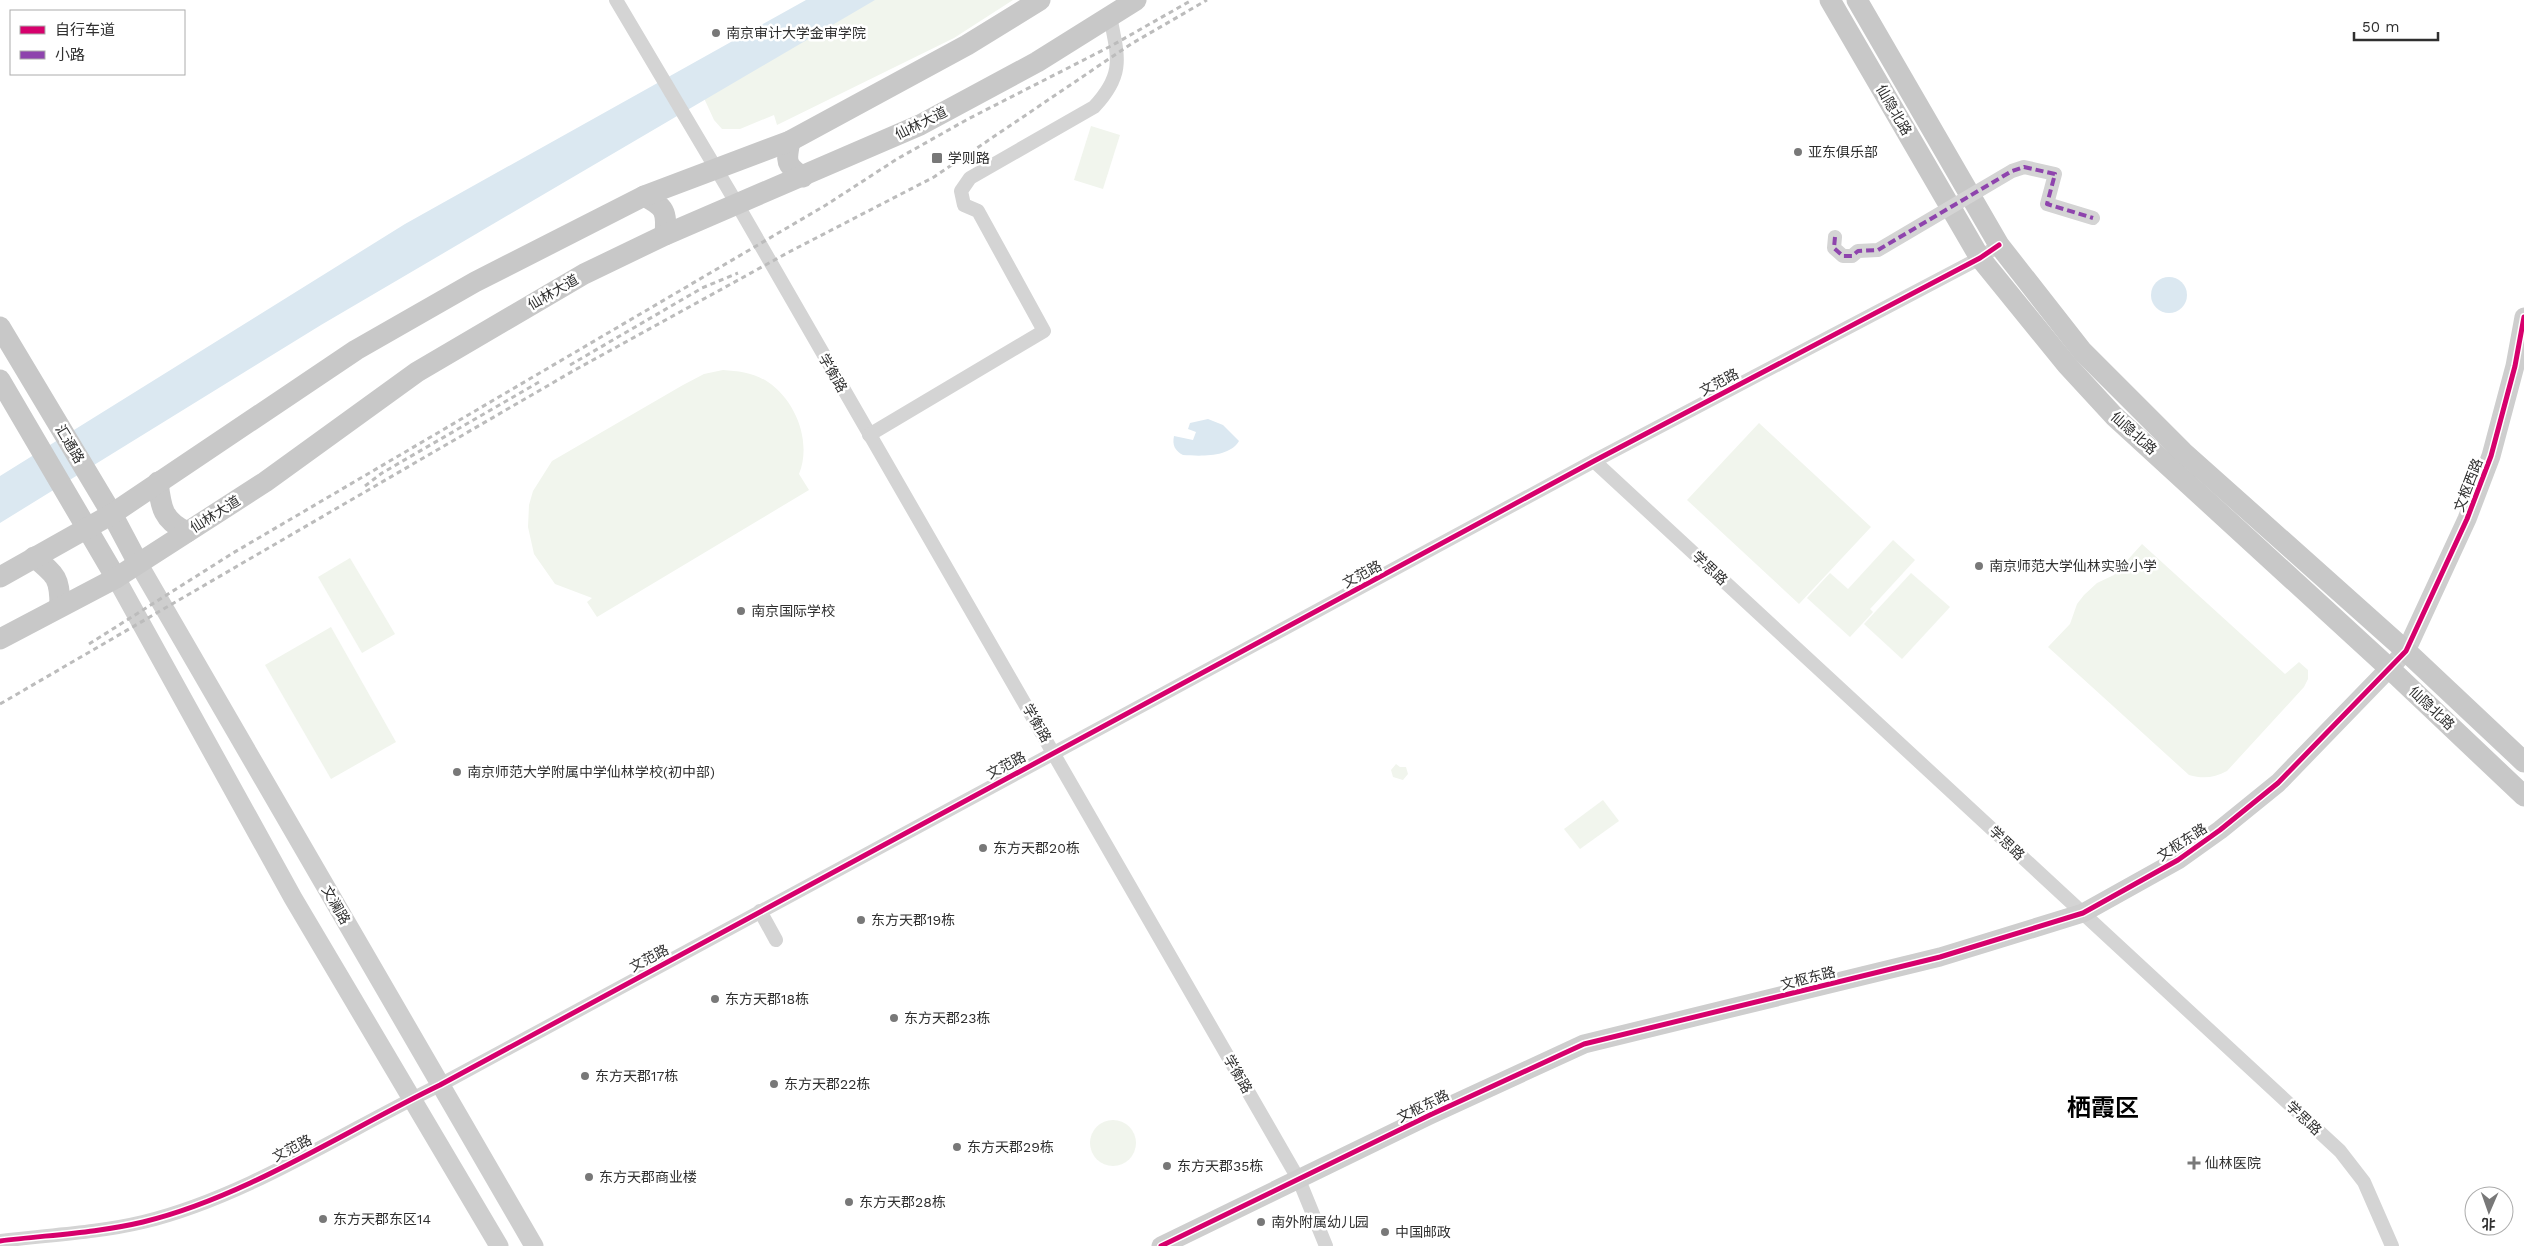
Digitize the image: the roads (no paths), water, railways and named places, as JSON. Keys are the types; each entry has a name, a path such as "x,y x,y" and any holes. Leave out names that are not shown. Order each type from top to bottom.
{"main road":[{"path":"0,577 112,514 356,350 475,282 644,196 790,140 951,54 1040,0"},
{"name":"仙林大道","path":"0,639 116,578 265,482 417,372 584,274 665,236 803,177 928,120 1036,62 1136,0"},
{"name":"仙隐北路","path":"1830,0 1980,258 2067,365 2114,416 2389,668 2524,796"},
{"name":"仙隐北路","path":"1857,0 1999,245 2082,351 2183,452 2406,651 2524,762"},
{"path":"790,140 787,158 790,169 803,177"},
{"path":"644,196 660,204 667,216 665,236"},
{"name":"汇通路","path":"0,327 112,514 138,563"},
{"name":"汇通路","path":"0,380 116,578"},
{"path":"158,482 161,508 172,525 187,532"},
{"path":"34,557 50,570 60,586 60,606"}],"street":[{"path":"616,0 714,169 737,204"},
{"path":"869,435 1044,331 978,211 964,205 961,191 970,178 1094,107 1104,96 1119,61 1110,16"},
{"path":"1835,237 1834,248 1843,256 1852,256 1858,251 1878,250 2012,171 2024,167 2055,174 2047,204 2093,218"},
{"name":"学衡路","path":"737,204 1299,1180 1326,1246"},
{"name":"文范路","path":"0,1241 143,1222 204,1203 255,1180 440,1085 1594,461 1980,258 1999,245"},
{"name":"文枢西路","path":"2406,651 2467,520 2491,456 2515,366 2524,317"},
{"name":"学思路","path":"1594,461 2340,1151 2364,1182 2392,1246"},
{"name":"文澜路","path":"138,563 534,1246"},
{"path":"116,578 293,898 499,1246"},
{"name":"文枢东路","path":"1161,1246 1430,1115 1584,1044 1940,956 2083,913 2178,860 2220,830 2278,784 2406,651"},
{"path":"760,911 776,940"}],"railway":[{"path":"89,644 233,553 826,205 897,159 968,119 1111,46 1192,0"},
{"path":"0,704 573,371 789,252 934,177 1131,44 1207,0"},
{"path":"570,365 702,288 738,273"},
{"path":"365,486 382,473 539,382"}],"place":[{"name":"南京审计大学金审学院","path":"716,33"},
{"name":"亚东俱乐部","path":"1798,152"},
{"name":"学则路","path":"937,158"},
{"name":"南京师范大学仙林实验小学","path":"1979,566"},
{"name":"南京国际学校","path":"741,611"},
{"name":"南京师范大学附属中学仙林学校(初中部)","path":"457,772"},
{"name":"东方天郡20栋","path":"983,848"},
{"name":"东方天郡19栋","path":"861,920"},
{"name":"东方天郡18栋","path":"715,999"},
{"name":"东方天郡23栋","path":"894,1018"},
{"name":"东方天郡17栋","path":"585,1076"},
{"name":"东方天郡22栋","path":"774,1084"},
{"name":"东方天郡29栋","path":"957,1147"},
{"name":"仙林医院","path":"2194,1163"},
{"name":"东方天郡35栋","path":"1167,1166"},
{"name":"东方天郡商业楼","path":"589,1177"},
{"name":"东方天郡28栋","path":"849,1202"},
{"name":"东方天郡东区14","path":"323,1219"},
{"name":"南外附属幼儿园","path":"1261,1222"},
{"name":"中国邮政","path":"1385,1232"}],"district":[{"name":"栖霞区","path":"2103,1108"}]}
